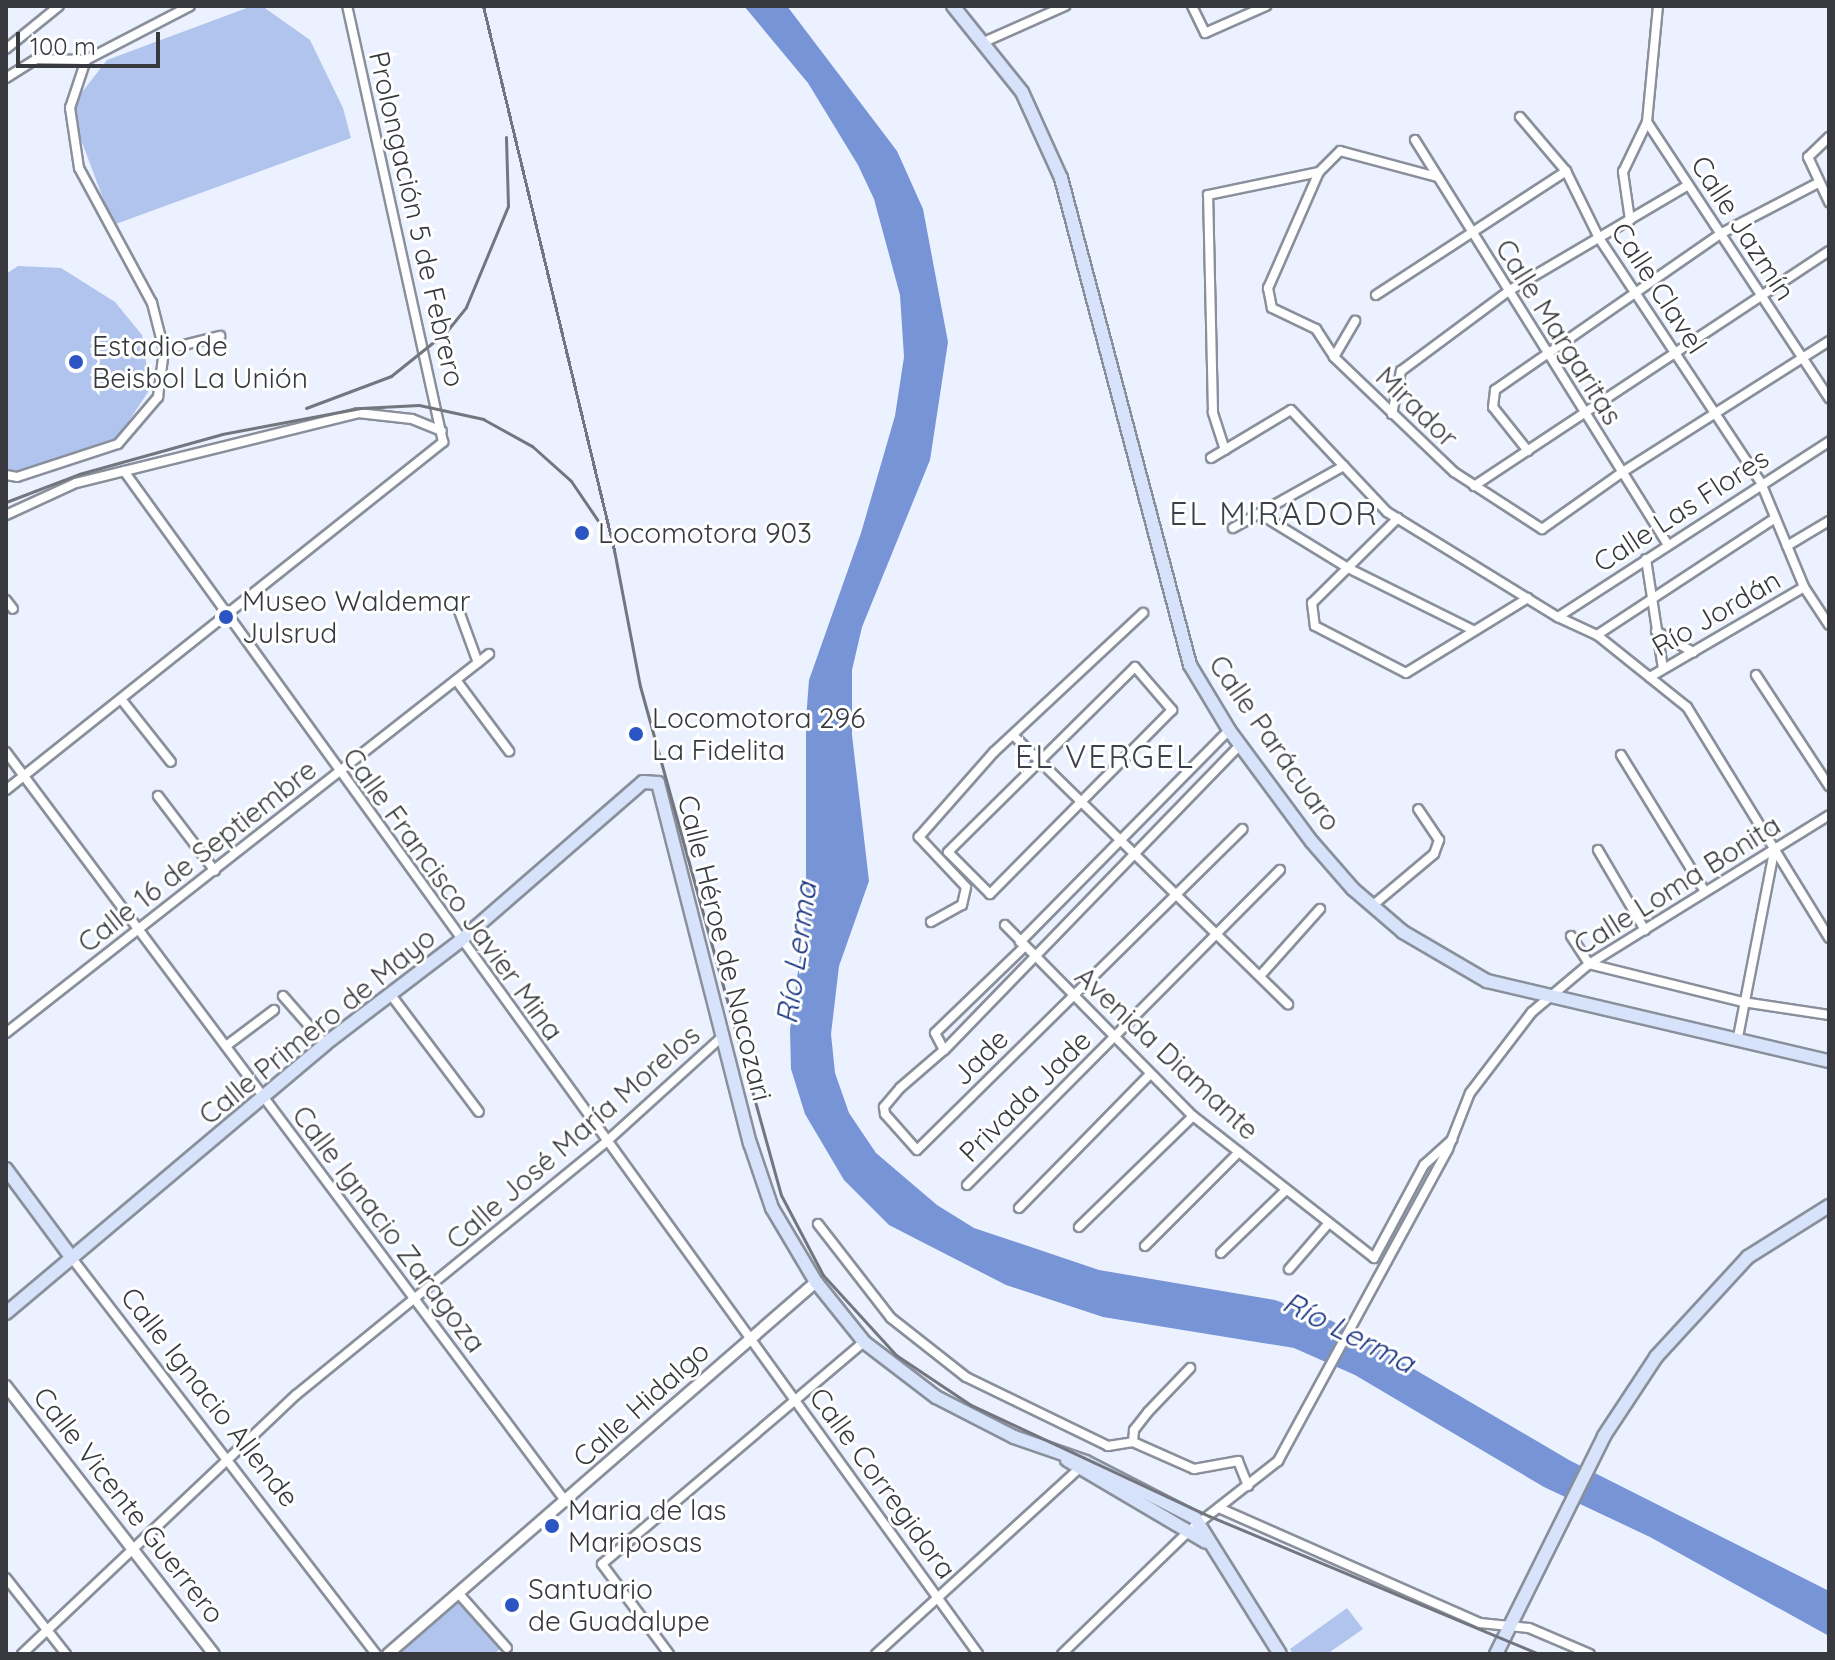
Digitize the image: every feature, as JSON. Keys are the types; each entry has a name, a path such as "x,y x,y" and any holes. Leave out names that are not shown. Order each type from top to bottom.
{"main road":[{"name":"Calle Parácuaro","path":"953,6 1022,92 1061,178 1170,606 1190,665 1229,730 1312,842 1372,906 1461,969 1514,991 1550,995 1738,1037 1828,1061"},
{"name":"Calle Primero de Mayo","path":"6,1313 325,1044 460,941 643,782 658,783"},
{"name":"Calle Héroe de Nacozari","path":"658,783 723,1036 772,1208 816,1282 864,1342 965,1414 1083,1466 1195,1526"},
{"name":"Calle Ignacio Allende","path":"6,1169 71,1257"},
{"path":"1496,1654 1604,1436 1656,1357 1705,1299 1771,1239 1829,1206"},
{"path":"1195,1526 1280,1654"}],"street":[{"path":"6,49 59,6"},
{"path":"6,78 36,59 86,60 190,6"},
{"name":"Prolongación 5 de Febrero","path":"225,617 443,442 347,6"},
{"path":"1044,15 1049,6"},
{"path":"984,42 1065,6"},
{"path":"1192,6 1205,33 1266,6"},
{"name":"Calle Clavel","path":"1630,220 1623,172 1647,122 1658,6"},
{"path":"6,475 17,477 118,444 158,397 164,350 152,303 79,168 70,108 86,60"},
{"name":"Calle Clavel","path":"1520,117 1566,171 1599,238 1761,483 1804,587 1829,625"},
{"name":"Calle Jazmín","path":"1647,122 1829,398"},
{"path":"1829,137 1808,157 1829,202"},
{"name":"Calle Margaritas","path":"1415,140 1510,290 1545,354 1668,545"},
{"path":"1225,450 1213,412 1208,195 1319,172 1340,151 1437,177"},
{"path":"1376,295 1566,171"},
{"name":"Mirador","path":"1319,172 1268,288 1272,308 1316,329 1334,357 1392,414 1474,486 1542,529 1621,473"},
{"path":"1528,451 1493,407 1495,390 1637,295 1720,234 1818,183"},
{"path":"1392,414 1401,371 1510,290 1688,185"},
{"path":"1474,486 1586,417 1829,251"},
{"path":"1334,357 1355,321"},
{"path":"164,350 220,336"},
{"path":"1621,473 1805,361 1829,341"},
{"path":"1211,458 1291,410 1398,518 1558,617 1597,635 1687,707 1829,938"},
{"path":"6,515 76,483 358,413 412,419 442,431"},
{"name":"Calle Las Flores","path":"1558,617 1761,483 1829,442"},
{"path":"1233,528 1344,466"},
{"name":"Calle Francisco Javier Mina","path":"124,471 225,617 750,1339"},
{"path":"1260,514 1348,568 1473,630"},
{"path":"1398,518 1312,603 1315,626 1406,673 1528,598"},
{"path":"1597,635 1775,518"},
{"path":"1787,546 1829,521"},
{"path":"1646,559 1663,669"},
{"name":"Río Jordán","path":"1650,677 1804,587"},
{"path":"6,600 13,609"},
{"path":"1820,610 1829,605"},
{"path":"459,611 478,663"},
{"path":"931,922 962,905 966,887 919,837 1013,735 1143,613"},
{"path":"6,790 225,617"},
{"path":"1656,631 1693,652"},
{"name":"Calle 16 de Septiembre","path":"6,1033 489,654"},
{"path":"1135,667 1172,710 990,894 948,852 1041,757 1135,667"},
{"path":"1756,675 1829,786"},
{"path":"456,680 509,751"},
{"path":"121,699 171,762"},
{"path":"1229,730 935,1033 944,1050 1032,954 1136,853 1240,745"},
{"path":"1013,735 1041,757 1288,1004"},
{"name":"Calle Ignacio Zaragoza","path":"6,752 566,1502"},
{"path":"1621,755 1704,890"},
{"path":"158,796 215,871"},
{"path":"1372,906 1434,854 1439,840 1418,809"},
{"name":"Calle Loma Bonita","path":"1062,1654 1195,1526 1270,1472 1450,1145 1478,1081 1502,1046 1550,995 1589,964 1704,890 1774,852 1829,815"},
{"name":"Jade","path":"944,1050 884,1107 917,1150 1242,829"},
{"path":"1598,850 1645,930"},
{"path":"1738,1037 1774,852"},
{"name":"Privada Jade","path":"967,1185 1219,935 1280,870"},
{"path":"1260,976 1320,909"},
{"name":"Avenida Diamante","path":"1005,925 1193,1116 1364,1252 1377,1257 1424,1165 1450,1145"},
{"path":"1571,936 1589,964 1743,1002 1829,1015"},
{"path":"391,995 479,1112"},
{"path":"283,996 325,1044"},
{"path":"226,1046 274,1010"},
{"name":"Calle José María Morelos","path":"22,1654 296,1395 415,1301 606,1142 723,1036"},
{"path":"1019,1208 1150,1074"},
{"path":"1079,1227 1193,1116"},
{"path":"1145,1246 1239,1152"},
{"path":"1221,1253 1286,1190"},
{"path":"818,1224 891,1318 966,1377 1108,1446 1133,1442 1194,1469 1238,1461 1248,1486"},
{"path":"1289,1269 1328,1224"},
{"name":"Calle Ignacio Allende","path":"71,1257 376,1654"},
{"name":"Calle Hidalgo","path":"388,1654 816,1282"},
{"name":"Calle Corregidora","path":"750,1339 978,1654"},
{"path":"669,1654 602,1564 864,1342"},
{"path":"1133,1442 1141,1421 1190,1368"},
{"name":"Calle Vicente Guerrero","path":"6,1386 214,1654"},
{"path":"876,1654 1083,1466"},
{"path":"1219,1508 1480,1623 1529,1628 1590,1654"},
{"path":"6,1578 66,1654"},
{"path":"459,1594 507,1648"}],"shaded area":[{"path":"252,6 262,6 310,40 343,108 351,138 113,225 74,121 79,96 107,60"},
{"name":"Estadio de Beisbol La Unión","path":"18,266 61,268 115,302 142,335 150,389 117,439 12,475 6,470 6,274"},
{"path":"459,1597 502,1647 494,1654 388,1654"},
{"path":"1347,1608 1363,1629 1327,1654 1293,1654 1290,1649"}],"water":[{"name":"Río Lerma","path":"744,6 787,6 897,151 923,209 948,342 930,460 862,627 852,670 852,735 869,881 839,966 831,1034 835,1073 849,1113 876,1153 937,1205 974,1228 1099,1270 1275,1300 1332,1321 1569,1460 1829,1591 1829,1636 1650,1537 1544,1487 1355,1375 1294,1348 1103,1317 1006,1285 889,1225 844,1180 805,1114 791,1069 790,1030 806,912 806,720 809,680 861,533 895,416 904,357 900,295 874,199 858,165 808,83"}],"railway":[{"path":"483,6 614,550 640,686 781,1195 823,1275 896,1355 971,1405 1209,1516 1539,1654"},
{"path":"306,408 391,376 446,332 466,307 508,206 506,137"},
{"path":"6,502 79,474 222,434 361,408 419,405 483,419 532,446 571,481 603,528"}],"place":[{"name":"Estadio de Beisbol La Unión","path":"76,362"},
{"name":"Locomotora 903","path":"582,533"},
{"name":"Museo Waldemar Julsrud","path":"226,617"},
{"name":"Locomotora 296 La Fidelita","path":"636,734"},
{"name":"Maria de las Mariposas","path":"552,1526"},
{"name":"Santuario de Guadalupe","path":"512,1605"}],"district":[{"name":"EL MIRADOR","path":"1274,513"},
{"name":"EL VERGEL","path":"1105,756"}]}
